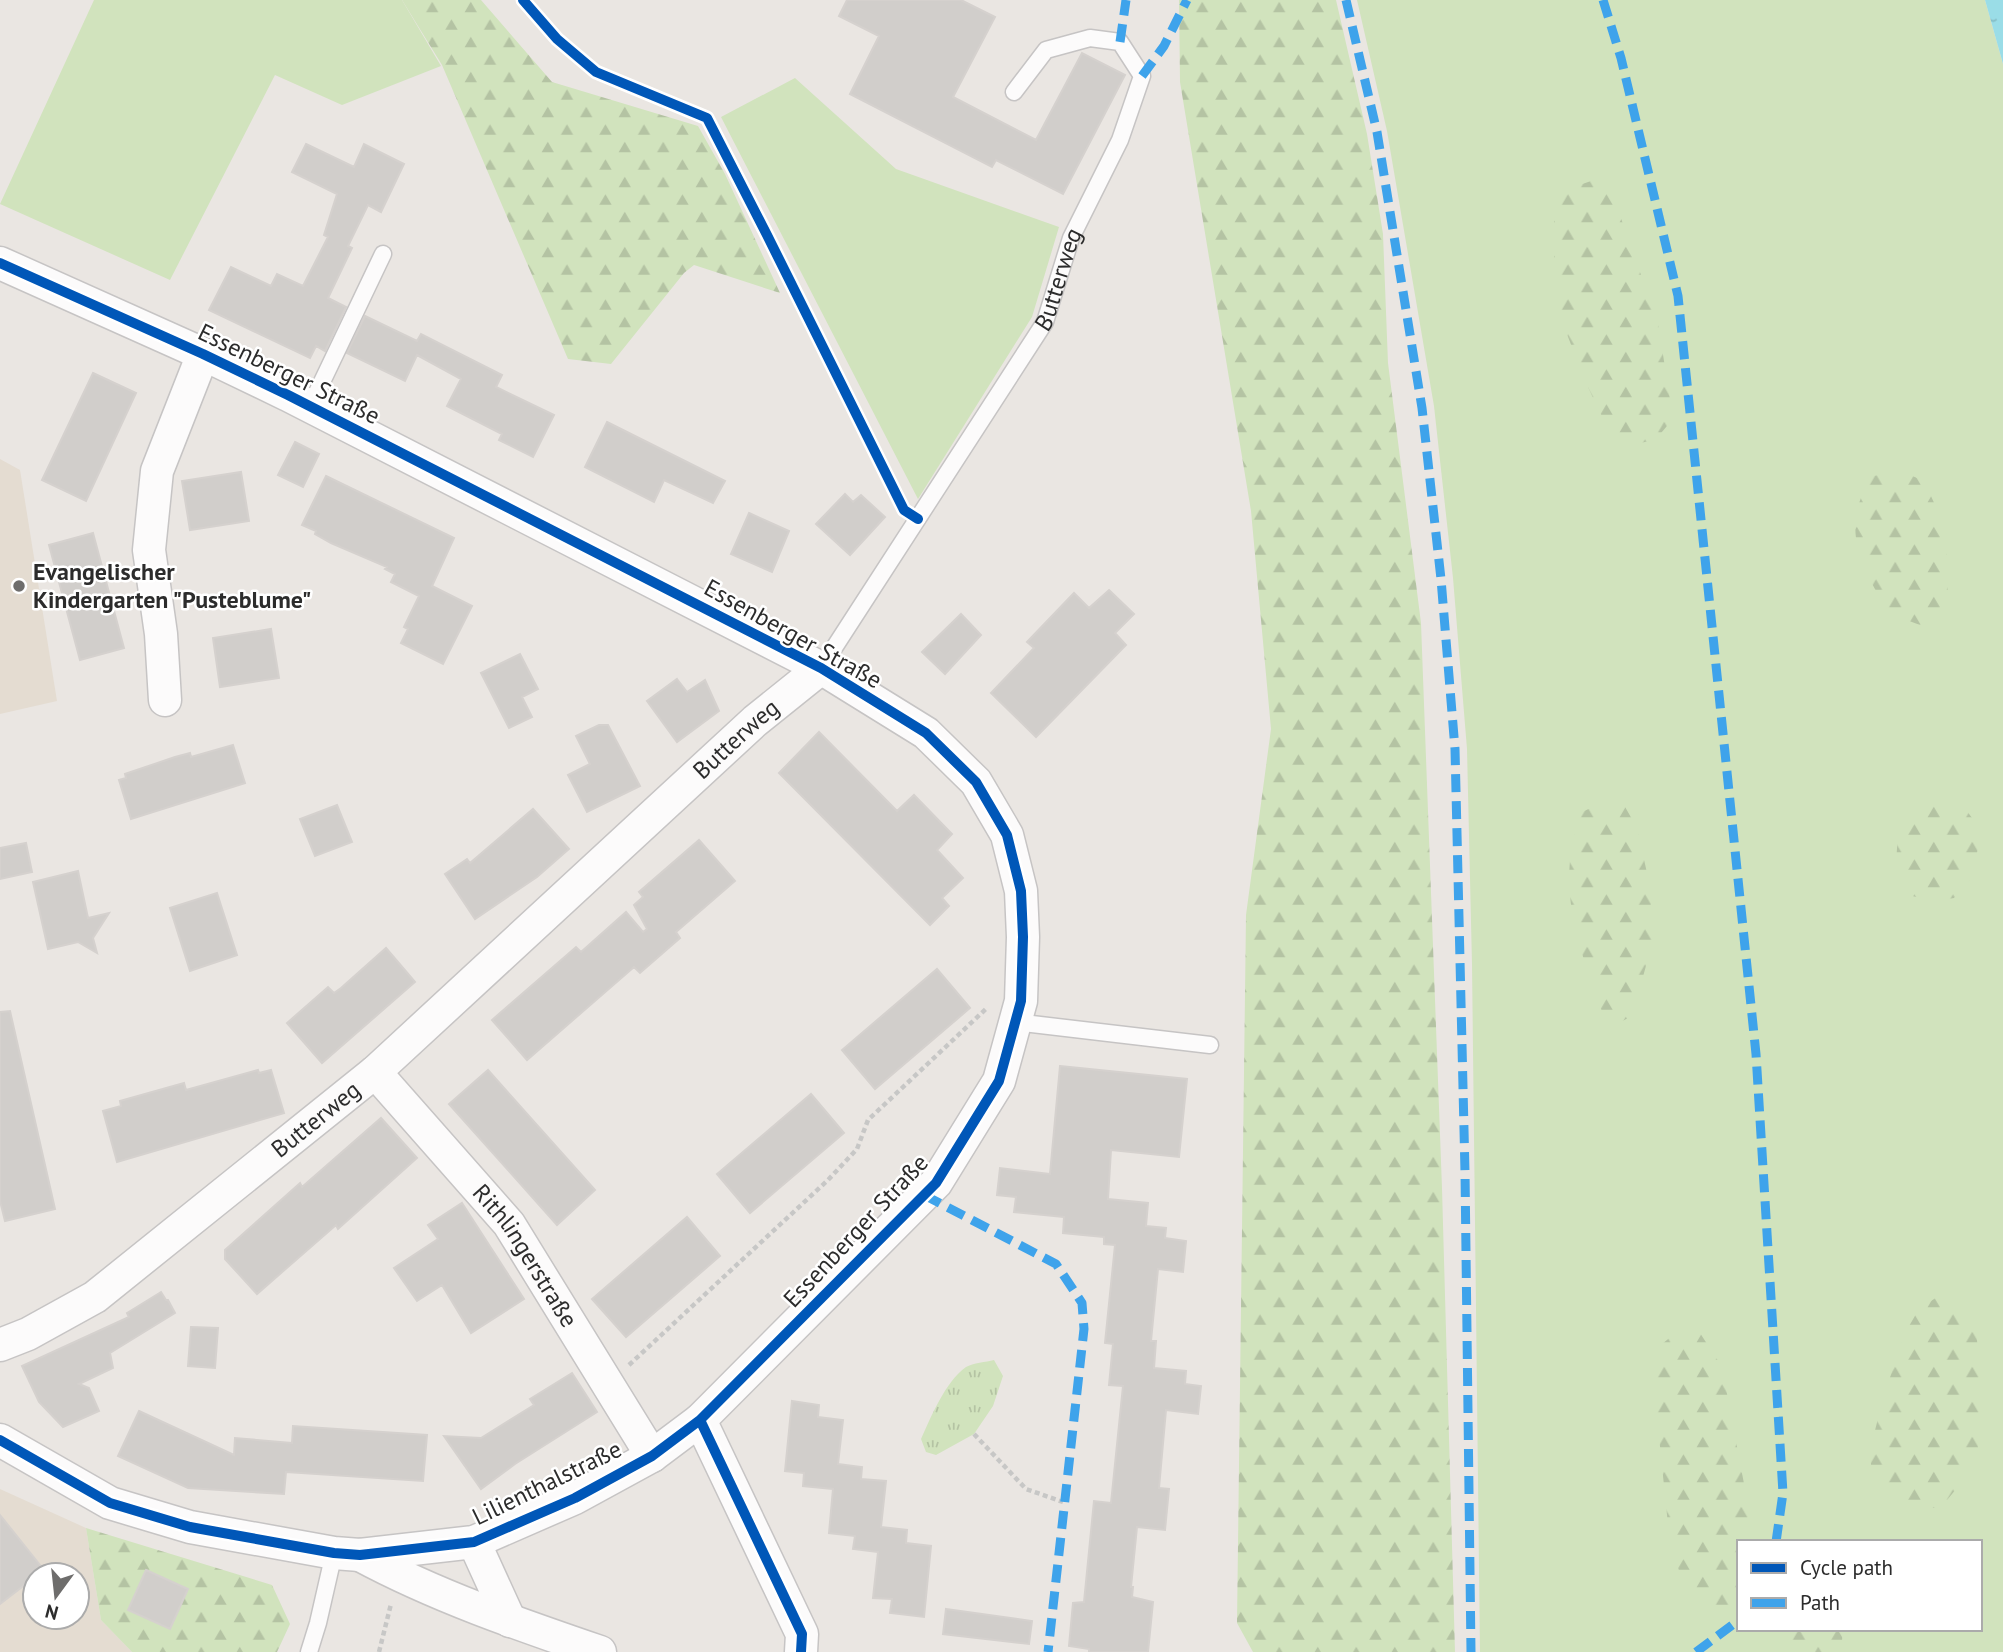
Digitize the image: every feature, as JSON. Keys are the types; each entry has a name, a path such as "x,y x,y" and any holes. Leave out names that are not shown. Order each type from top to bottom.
{"street":[{"name":"Essenberger Straße","path":"0,263 203,354 821,668 926,733 976,782 1007,835 1021,891 1021,1001 999,1081 936,1182 700,1420"},
{"name":"Essenberger Straße","path":"165,700 149,550 157,471 203,354"},
{"name":"Butterweg","path":"0,1345 28,1334 95,1297 375,1072 755,720 821,668"},
{"name":"Rithlingerstraße","path":"375,1072 509,1224 652,1456"},
{"name":"Lilienthalstraße","path":"347,1554 474,1542 575,1498 652,1456 700,1420"},
{"path":"700,1420 802,1634 801,1652"},
{"name":"Lilienthalstraße","path":"0,1440 110,1503 190,1527 347,1554 510,1621 600,1652"},
{"name":"Lilienthalstraße","path":"474,1542 510,1621"}],"lane":[{"name":"Butterweg","path":"821,668 1045,322 1071,238 1120,140 1142,76 1120,42 1090,38 1046,50 1014,92"},
{"path":"310,407 383,254"},
{"path":"1015,1022 1210,1045"},
{"path":"309,1652 347,1554"}],"path":[{"path":"608,1385 828,1180 857,1149 868,1120 1021,976"},
{"path":"974,1434 1026,1489 1063,1502"},
{"path":"379,1652 398,1576"}],"shaded area":[{"name":"Evangelischer Kindergarten \"Pusteblume\"","path":"0,459 20,470 57,701 0,714"},
{"path":"0,1489 86,1528 101,1620 132,1652 0,1652"}],"green space":[{"path":"94,0 402,0 441,66 342,105 275,75 170,280 0,204"},
{"path":"402,0 481,0 552,82 698,126 725,174 780,293 694,265 684,273 611,364 568,359 442,65"},
{"path":"1179,0 1336,0 1367,134 1383,234 1388,363 1421,623 1442,1188 1455,1652 1253,1652 1237,1623 1246,915 1271,729 1251,511 1180,82"},
{"path":"1357,0 1985,0 2003,64 2003,1652 1480,1652 1467,749 1453,578 1434,406 1387,131"},
{"path":"795,78 896,169 1059,227 1032,317 918,499 721,117"},
{"path":"1591,181 1611,190 1658,323 1670,399 1667,426 1656,439 1641,443 1625,443 1604,421 1563,324 1554,260 1554,211 1571,188"},
{"path":"1903,472 1924,481 1942,520 1947,554 1948,598 1937,619 1920,625 1888,611 1862,561 1855,529 1862,495 1872,476"},
{"path":"1928,799 1961,803 1975,822 1978,849 1969,881 1954,898 1936,901 1912,896 1896,863 1898,834 1904,812"},
{"path":"1606,801 1624,805 1637,828 1649,882 1654,937 1639,991 1628,1018 1617,1024 1604,1017 1586,966 1578,941 1570,890 1574,839 1582,812"},
{"path":"1937,1297 1959,1303 1976,1326 1980,1380 1978,1452 1967,1476 1942,1506 1914,1512 1886,1502 1872,1480 1870,1450 1884,1395 1905,1333 1919,1309"},
{"path":"1683,1327 1700,1333 1722,1367 1755,1540 1737,1540 1737,1612 1727,1619 1709,1615 1689,1600 1670,1544 1654,1388 1662,1344"},
{"path":"994,1360 1003,1376 993,1406 974,1434 936,1455 926,1452 921,1439 939,1400 952,1381 966,1367"},
{"path":"86,1528 272,1585 290,1624 277,1652 132,1652 101,1620"},
{"path":"1789,1631 1843,1631 1841,1652 1784,1652"}],"water":[{"path":"1985,0 2003,0 2003,64"}],"building":[{"path":"847,0 961,0 995,17 953,97 1036,140 1082,53 1125,75 1063,194 996,160 992,167 850,94 879,36 839,16"},
{"path":"306,144 354,167 364,144 404,164 381,212 368,205 348,246 352,248 328,298 346,307 325,351 316,346 310,358 209,310 231,267 271,286 277,274 303,286 328,237 324,235 337,194 292,172"},
{"path":"365,316 417,341 421,334 502,375 496,387 554,415 533,457 499,440 502,434 447,406 461,379 417,355 405,381 347,353"},
{"path":"93,373 136,393 86,501 42,480"},
{"path":"607,422 725,481 713,503 664,480 654,502 585,467"},
{"path":"295,442 319,454 303,487 278,475"},
{"path":"241,472 249,521 190,530 182,481"},
{"path":"326,476 454,538 432,586 472,606 443,664 401,643 408,629 404,627 419,596 391,582 395,574 385,569 387,567 331,543 315,534 316,531 302,525"},
{"path":"845,494 853,502 861,495 885,517 850,555 816,524"},
{"path":"749,513 789,531 772,572 731,554"},
{"path":"93,533 124,648 80,660 49,545"},
{"path":"1109,590 1134,614 1115,633 1126,645 1036,737 991,693 1034,648 1027,642 1074,593 1089,608"},
{"path":"961,614 981,635 945,674 922,652"},
{"path":"271,629 279,678 220,687 213,638"},
{"path":"520,654 538,689 522,697 532,717 509,728 481,673"},
{"path":"677,679 687,692 705,680 719,711 677,742 647,701"},
{"path":"599,725 608,725 640,786 587,812 568,775 590,764 576,736"},
{"path":"819,732 897,811 914,795 952,834 937,850 963,878 942,898 949,906 930,925 779,773"},
{"path":"233,745 245,783 131,819 119,780 126,778 125,774 175,757 190,753 191,757"},
{"path":"337,805 352,842 315,856 300,819"},
{"path":"533,809 569,849 537,877 475,919 445,874 467,859 470,863"},
{"path":"699,840 735,881 676,932 680,938 640,973 634,967 527,1060 492,1020 576,947 581,952 626,912 643,932 647,929 634,905 643,897 639,892"},
{"path":"26,843 32,872 0,879 0,848"},
{"path":"78,871 88,918 109,913 93,938 97,953 78,942 48,949 33,882"},
{"path":"217,893 237,955 190,971 170,908"},
{"path":"386,948 415,982 322,1063 287,1023 328,987 334,993 341,988"},
{"path":"937,969 970,1008 875,1089 842,1050"},
{"path":"10,1011 55,1209 5,1221 0,1201 0,1012"},
{"path":"1060,1066 1187,1079 1179,1157 1111,1150 1108,1199 1148,1203 1146,1226 1166,1228 1165,1238 1186,1241 1183,1272 1158,1269 1151,1341 1156,1341 1154,1368 1186,1371 1185,1384 1201,1386 1198,1414 1166,1410 1159,1488 1169,1489 1165,1530 1137,1527 1131,1587 1132,1597 1153,1602 1148,1652 1089,1652 1089,1649 1069,1646 1073,1603 1084,1602 1094,1501 1111,1503 1123,1386 1109,1385 1113,1344 1105,1343 1115,1245 1104,1244 1104,1237 1063,1233 1064,1217 1014,1212 1016,1197 997,1195 1000,1168 1050,1174"},
{"path":"258,1070 259,1073 271,1070 284,1113 117,1162 103,1111 121,1106 120,1101 184,1083 186,1090"},
{"path":"488,1070 595,1190 557,1225 449,1104"},
{"path":"811,1094 844,1133 750,1213 717,1174"},
{"path":"381,1118 417,1158 338,1229 336,1225 257,1294 225,1259 225,1250 300,1183 302,1187"},
{"path":"462,1203 524,1299 471,1333 442,1285 417,1301 394,1268 438,1239 428,1225"},
{"path":"687,1217 720,1256 626,1337 592,1299"},
{"path":"161,1292 175,1313 110,1353 113,1368 79,1384 89,1388 99,1411 63,1427 39,1402 22,1366 129,1317 127,1313"},
{"path":"191,1327 218,1328 215,1368 188,1366"},
{"path":"572,1373 597,1412 481,1489 444,1436 481,1438 534,1405 530,1399"},
{"path":"792,1401 819,1405 818,1417 843,1420 838,1464 862,1467 861,1479 886,1481 881,1527 907,1530 906,1543 931,1546 924,1617 890,1613 892,1599 873,1598 878,1552 853,1549 855,1536 829,1533 833,1489 803,1486 804,1473 785,1471"},
{"path":"139,1411 234,1455 235,1438 292,1443 293,1426 427,1435 423,1481 286,1472 284,1494 188,1488 118,1456"},
{"path":"0,1515 37,1561 21,1561 21,1588 0,1604"},
{"path":"146,1570 188,1589 170,1629 128,1610"},
{"path":"946,1609 1032,1621 1029,1644 943,1634"}],"marked path":[{"path":"1120,42 1126,0"},
{"path":"1142,76 1164,46 1187,0"},
{"path":"1346,0 1377,132 1422,408 1441,579 1455,749 1465,1172 1471,1652"},
{"path":"1603,0 1621,58 1678,296 1756,1054 1783,1493 1776,1540"},
{"path":"924,1195 1056,1264 1082,1303 1084,1329 1048,1652"},
{"path":"1696,1652 1737,1621"}],"cycle path":[{"path":"523,0 557,39 596,72 707,118 904,510 918,519"},
{"path":"0,263 288,395 821,668 926,733 976,782 1007,835 1021,891 1023,937 1021,1001 999,1081 936,1183 700,1420 652,1456 575,1498 474,1542 360,1555 334,1553 190,1527 110,1503 0,1440"},
{"path":"700,1420 802,1634 801,1652"}],"place":[{"name":"Evangelischer Kindergarten \"Pusteblume\"","path":"19,586"}]}
